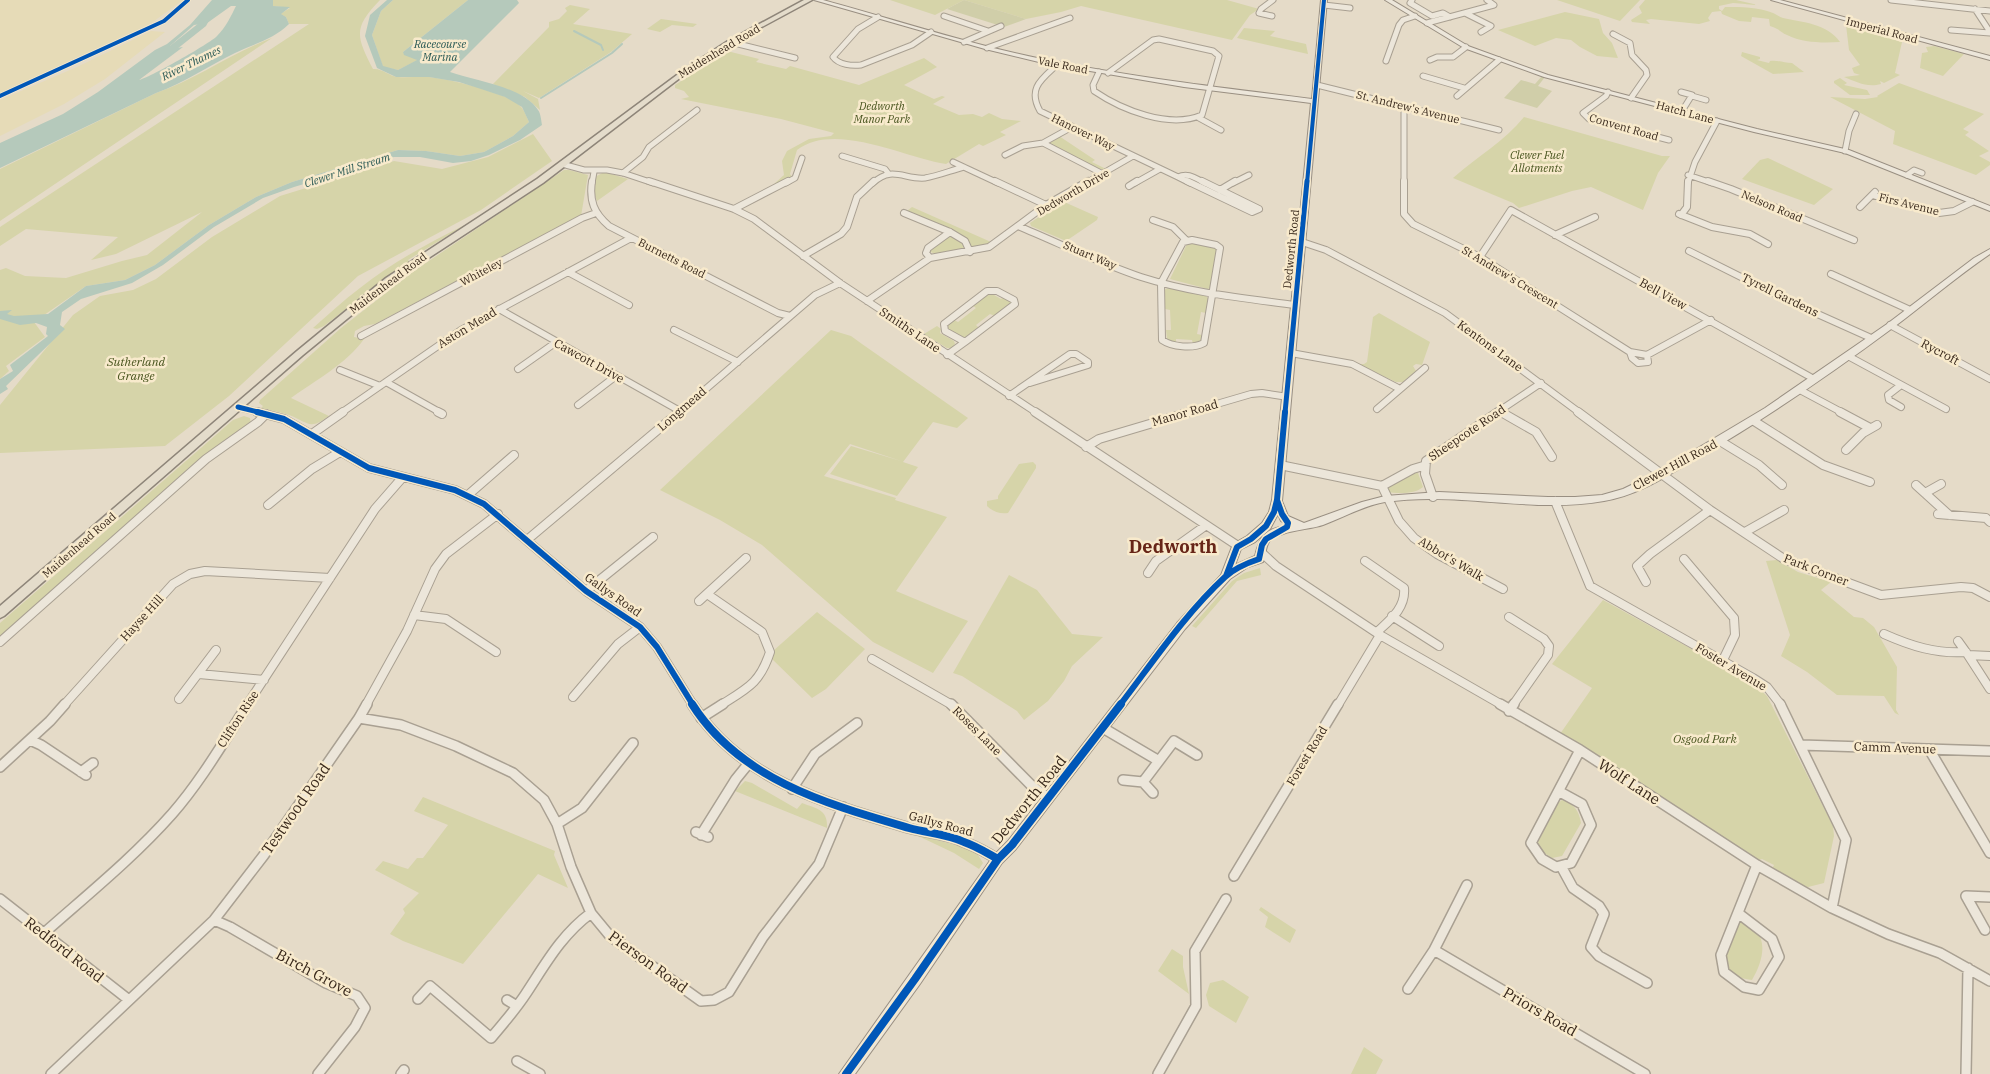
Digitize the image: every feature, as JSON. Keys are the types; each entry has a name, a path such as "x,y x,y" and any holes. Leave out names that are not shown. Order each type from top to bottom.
{"main road":[{"name":"Maidenhead Road","path":"0,613 305,348 389,280 562,164 665,85 730,42 810,0"},
{"name":"Vale Road","path":"817,0 964,42 1058,64 1099,72 1314,101"},
{"name":"Hatch Lane","path":"1388,0 1466,47 1499,60 1546,76 1717,121 1845,151 1908,172 1990,209"},
{"name":"Imperial Road","path":"1774,0 1990,58"},
{"name":"Dedworth Road","path":"846,1074 915,979 998,859 1012,845 1181,626 1226,576 1241,547 1266,526 1269,520 1277,500 1324,3"},
{"name":"Clewer Hill Road","path":"1283,524 1306,526 1358,505 1387,499 1433,497 1555,501 1603,498 1640,487 1754,421 1848,356 1989,252"},
{"name":"Dedworth Road","path":"1226,576 1258,556 1266,538 1283,524 1277,500"},
{"path":"1269,520 1270,527 1283,524"},
{"path":"1255,544 1258,556 1242,559 1241,547 1255,544"}],"street":[{"path":"1272,16 1259,14 1273,0"},
{"path":"1412,0 1410,3 1432,16 1443,13 1450,17"},
{"path":"1427,23 1494,5 1487,0"},
{"path":"1891,0 1990,11"},
{"path":"1324,3 1350,8"},
{"path":"1974,10 1990,33"},
{"path":"1465,13 1491,26 1481,32"},
{"path":"944,16 989,32 1005,40"},
{"path":"1386,61 1398,25 1415,16"},
{"path":"878,17 858,29 833,57 835,60 852,66 861,65 912,45 930,32"},
{"path":"987,48 1070,18"},
{"path":"1031,24 1039,29"},
{"path":"964,42 1001,26"},
{"path":"1951,30 1990,33"},
{"path":"1613,34 1630,43 1632,55 1646,70 1647,75 1632,98"},
{"path":"1108,73 1148,41 1159,40 1217,54 1219,56 1210,88 1202,116 1199,118"},
{"path":"730,42 796,58"},
{"path":"1430,60 1437,57 1453,57 1466,47"},
{"path":"1457,96 1464,88 1499,60"},
{"name":"Hanover Way","path":"1058,64 1036,87 1033,94 1034,101 1040,111 1072,127 1252,212 1259,209 1189,175 1184,174 1178,177"},
{"path":"1099,72 1093,85 1094,91 1112,102 1131,110 1156,116 1177,119 1199,118 1221,130"},
{"path":"1424,76 1464,88"},
{"name":"St. Andrew's Avenue","path":"1317,85 1499,130"},
{"name":"Convent Road","path":"1608,92 1606,96 1584,113 1585,116 1589,119 1669,140"},
{"path":"1681,92 1706,100"},
{"path":"1682,111 1692,96"},
{"name":"St Andrew's Crescent","path":"1402,107 1404,110 1404,214 1413,224 1480,257 1630,352 1630,358 1640,364 1648,362 1647,355 1711,320"},
{"path":"623,172 643,157 649,147 698,110"},
{"path":"1845,151 1849,131 1856,114"},
{"path":"1717,121 1688,175 1685,193 1687,207 1679,214 1712,226 1750,234 1768,244"},
{"path":"1043,144 1044,141 1072,127"},
{"path":"1005,155 1023,146 1043,144 1103,174"},
{"path":"842,156 885,169 888,173"},
{"name":"Dedworth Drive","path":"970,252 989,247 1046,205 1133,156"},
{"path":"734,209 793,182 802,158"},
{"path":"953,162 1046,205"},
{"name":"Smiths Lane","path":"562,164 594,172 607,170 623,172 734,209 754,219 840,283 1205,526 1241,547"},
{"path":"803,256 841,234 847,226 857,197 880,176 888,173 924,178 964,167"},
{"path":"1129,186 1160,168"},
{"path":"594,172 590,189 592,204 596,213"},
{"path":"1908,172 1922,173"},
{"path":"1220,190 1249,175"},
{"name":"Nelson Road","path":"1688,175 1731,189 1854,240"},
{"name":"Firs Avenue","path":"1860,207 1873,195 1935,212 1947,213 1956,211 1972,202"},
{"name":"Bell View","path":"1480,257 1511,210 1711,320 1814,380"},
{"name":"Burnetts Road","path":"596,213 609,225 631,238 778,313 790,316"},
{"name":"Whiteley","path":"364,333 582,218 596,213"},
{"path":"868,301 930,258 970,252 965,241 950,232 904,213"},
{"path":"1555,235 1595,217"},
{"path":"1153,220 1173,227 1186,240 1216,245 1220,248 1214,294 1204,342 1199,346 1169,345 1162,340 1161,283 1183,242 1186,240"},
{"name":"Stuart Way","path":"1018,226 1135,275 1161,283 1214,294 1295,305"},
{"path":"930,258 926,253 928,248 950,232"},
{"name":"Aston Mead","path":"312,434 427,352 499,309 631,238"},
{"name":"Kentons Lane","path":"1302,242 1326,250 1445,314 1664,473"},
{"name":"Tyrell Gardens","path":"1689,251 1793,303 1871,338"},
{"path":"568,272 629,305"},
{"path":"1831,274 1910,310"},
{"name":"Longmead","path":"527,540 619,464 815,295 840,283"},
{"path":"947,355 965,342 1015,304 1014,300 998,291 987,291 944,324 945,331 965,342"},
{"name":"Cawcott Drive","path":"499,309 680,411"},
{"name":"Rycroft","path":"1890,325 1990,379"},
{"path":"674,330 738,362"},
{"path":"518,370 556,342"},
{"path":"1291,353 1352,364 1400,389"},
{"path":"1009,396 1070,354 1076,354 1088,362 1088,365 1030,382"},
{"path":"1848,356 1946,409"},
{"path":"1377,409 1425,368"},
{"path":"343,374 383,384 442,414"},
{"path":"578,405 616,376"},
{"name":"Sheepcote Road","path":"1433,497 1423,466 1426,461 1541,383"},
{"path":"1901,385 1888,395 1889,400 1901,407"},
{"path":"1800,390 1874,427 1846,450"},
{"name":"Manor Road","path":"1086,447 1099,439 1251,394 1262,393 1288,396"},
{"name":"Gallys Road","path":"238,407 284,419 369,468 402,478 455,490 468,495 498,514 586,591 640,627 657,646 701,718 721,741 749,764 792,789 910,828 963,841 998,859"},
{"path":"1499,411 1536,432 1552,457"},
{"name":"Maidenhead Road","path":"0,642 206,459 258,422 266,414"},
{"path":"1754,421 1809,459 1829,469 1870,482"},
{"path":"1720,441 1760,465 1782,485"},
{"path":"269,505 312,470 340,452"},
{"path":"468,495 514,455"},
{"path":"1280,464 1382,486 1413,469 1423,466"},
{"name":"Park Corner","path":"1664,473 1710,510 1784,559 1881,595 1961,587 1981,590 1990,597"},
{"name":"Clifton Rise","path":"43,934 132,856 173,813 203,772 375,509 402,478"},
{"path":"1925,492 1941,484"},
{"path":"1916,485 1949,515"},
{"name":"Abbot's Walk","path":"1382,486 1387,499 1407,532 1426,547 1503,589"},
{"name":"Foster Avenue","path":"1555,501 1590,586 1723,660 1767,687 1779,701 1846,840 1832,908"},
{"path":"1646,582 1637,566 1650,554 1710,510"},
{"path":"1745,532 1784,510"},
{"name":"Testwood Road","path":"51,1074 214,920 264,855 359,718 377,689 435,569 446,554 498,514"},
{"path":"1938,514 1986,518 1990,522"},
{"path":"1148,573 1156,560 1205,526"},
{"path":"586,591 653,537"},
{"name":"Wolf Lane","path":"1258,556 1378,634 1509,711 1580,750 1757,865 1832,908 1888,934 1940,953 1990,981"},
{"path":"699,601 739,568 746,558"},
{"path":"1684,559 1734,618 1737,627 1736,635 1723,660"},
{"name":"Forest Road","path":"1234,876 1378,634 1403,604 1406,594 1404,588 1365,561"},
{"name":"Hayse Hill","path":"0,767 50,721 173,584 190,574 205,571 330,578"},
{"path":"701,718 750,686 764,670 770,652 762,632 707,594"},
{"path":"414,615 446,619 496,652"},
{"path":"1392,616 1439,646"},
{"path":"1509,617 1544,638 1549,646 1548,654 1509,711"},
{"path":"573,697 618,644 640,627"},
{"path":"1884,634 1921,650 1990,656"},
{"path":"487,646 494,640"},
{"path":"1958,641 1990,689"},
{"path":"179,699 216,650"},
{"name":"Roses Lane","path":"872,659 950,704 1031,785 1048,798"},
{"path":"199,674 264,680"},
{"name":"Pierson Road","path":"359,718 401,726 456,746 514,773 544,800 557,824 571,868 591,913 610,936 701,1001 714,1000 729,992 763,937 819,864 843,807"},
{"path":"792,789 815,754 857,723"},
{"path":"1103,728 1159,761"},
{"path":"30,740 41,745 84,774 93,763"},
{"path":"1143,782 1174,741 1198,755"},
{"path":"557,824 582,808 633,743"},
{"name":"Camm Avenue","path":"1801,745 1990,751"},
{"path":"1929,749 1990,853"},
{"path":"1560,792 1582,804 1591,825 1571,863 1556,867 1542,859 1531,843 1560,792 1580,750"},
{"path":"702,835 736,779 749,764"},
{"path":"1123,780 1143,782 1153,793"},
{"path":"1738,913 1772,939 1779,957 1759,990 1744,987 1724,972 1720,956 1757,865"},
{"path":"1561,866 1573,888 1599,906 1604,914 1591,947 1599,956 1647,983"},
{"path":"1408,989 1434,950 1466,885"},
{"path":"1985,930 1966,896 1990,897"},
{"name":"Redford Road","path":"0,899 129,1000"},
{"path":"1158,1074 1196,1006 1195,951 1226,899"},
{"path":"418,999 430,986 491,1038 517,1006 560,940 575,923 591,913"},
{"name":"Birch Grove","path":"214,920 230,927 326,983 358,996 365,1008 355,1026 318,1074"},
{"name":"Priors Road","path":"1434,950 1645,1074"},
{"path":"1966,1074 1968,968"},
{"path":"507,1000 517,1006"},
{"path":"521,1067 540,1074"}],"shaded area":[{"path":"0,0 183,0 150,24 0,93"},
{"path":"964,0 1026,19 1004,27 947,9"},
{"path":"151,31 165,32 105,79 64,104 0,136 0,100 77,67"},
{"path":"1542,76 1545,77 1538,86 1552,91 1537,108 1504,98 1521,80 1535,84"}],"green space":[{"path":"273,0 380,0 365,18 361,25 360,33 363,48 373,69 398,77 429,77 493,92 516,102 522,108 529,122 513,136 484,152 460,156 426,151 398,150 292,182 256,197 209,225 155,265 125,280 86,286 34,322 45,337 6,366 9,371 0,379 0,270 6,268 25,276 66,278 147,255 202,212 116,254 91,260 118,237 26,229 0,246 0,227 309,24 289,24 286,17 280,14 290,8 273,6"},
{"path":"393,0 468,0 403,52 418,60 398,70 383,67 372,35 381,11"},
{"path":"890,0 964,0 935,15"},
{"path":"964,0 1227,0 1259,9 1250,15 1232,40 1081,6 1026,19"},
{"path":"1557,0 1640,0 1620,21"},
{"path":"1645,0 1736,0 1758,5 1733,3 1719,6 1719,9 1722,11 1725,7 1743,7 1767,11 1783,18 1822,28 1829,31 1840,42 1800,40 1770,26 1769,19 1752,17 1751,22 1739,21 1722,14 1721,11 1712,12 1708,18 1710,21 1699,24 1651,19 1646,20 1650,24 1632,22 1631,20 1642,13 1639,7"},
{"path":"570,5 590,9 573,24 632,34 611,52 539,98 523,91 538,99 540,110 525,97 493,84 549,27 549,22 559,19 567,11 565,8"},
{"path":"1565,12 1599,19 1603,33 1612,43 1618,58 1597,56 1571,40 1556,38 1535,46 1498,30"},
{"path":"661,19 697,24 693,27 672,25 660,32 647,29"},
{"path":"1846,25 1902,42 1895,73 1900,75 1884,83 1880,81 1881,84 1876,85 1862,84 1844,77 1860,75 1854,73 1852,68 1860,65 1849,50"},
{"path":"1244,28 1275,31 1270,36 1306,44 1308,54 1237,38"},
{"path":"272,38 0,221 0,169"},
{"path":"1934,46 1964,54 1943,76 1920,68 1922,53 1928,52 1926,47"},
{"name":"Dedworth Manor Park","path":"727,51 759,59 756,62 786,69 790,66 859,85 924,58 937,67 904,85 934,99 942,96 945,97 933,104 959,115 973,114 982,117 989,113 1002,119 1021,121 1000,132 1006,135 983,146 979,144 946,164 850,140 831,139 813,142 797,150 790,174 793,178 774,184 784,175 782,161 787,151 809,139 831,136 834,133 781,119 681,99 689,97 684,91 675,88 675,85"},
{"path":"1742,52 1760,57 1757,60 1769,63 1773,61 1792,63 1804,72 1773,74 1741,56"},
{"path":"1840,78 1847,83 1844,85 1867,90 1870,95 1850,95 1834,83 1834,81"},
{"path":"1899,83 1984,114 1963,129 1969,132 1965,135 1989,151 1979,156 1990,162 1990,165 1976,175 1893,144 1895,131 1830,97 1865,99 1878,97"},
{"name":"Clewer Fuel Allotments","path":"1524,117 1662,156 1670,156 1658,173 1643,210 1591,187 1519,208 1513,203 1453,178 1500,141"},
{"name":"Sutherland Grange","path":"533,134 552,161 481,210 358,276 229,396 165,446 0,453 0,405 73,315 100,296 133,290 156,279 212,237 280,196 394,161 442,169 488,157"},
{"path":"1059,136 1095,160 1092,162 1106,169 1098,170 1045,142"},
{"path":"1768,158 1833,189 1814,205 1742,179 1760,160"},
{"path":"564,170 588,175 581,216 375,324 364,326 355,331 354,337 364,339 357,348 330,371 291,398 329,416 317,423 309,424 289,415 261,408 263,406 259,403 260,400 341,328 414,271"},
{"path":"604,172 628,179 597,201 594,194 595,177"},
{"path":"1062,201 1098,217 1097,220 1066,241 1031,226 1030,223"},
{"path":"912,207 991,242 984,246 971,247 907,211"},
{"path":"467,224 408,260 324,326 317,329 313,328 354,293 385,270 426,245"},
{"path":"952,236 960,239 964,248 961,251 935,254 929,251 948,237"},
{"path":"1192,242 1213,246 1217,249 1211,287 1208,289 1170,279 1187,244"},
{"path":"1168,288 1205,295 1208,298 1206,313 1201,312 1197,334 1202,335 1201,341 1193,344 1192,340 1176,339 1176,343 1167,339 1166,330 1171,330 1170,310 1165,309 1164,290"},
{"path":"989,293 997,293 994,295 1001,299 1004,296 1012,303 995,316 990,314 976,325 979,328 967,337 961,337 948,330 948,325 954,320 958,322 976,308 973,306"},
{"path":"1379,313 1430,342 1422,365 1416,364 1413,366 1416,371 1403,382 1396,382 1357,364 1367,362 1373,317"},
{"path":"937,326 941,329 940,333 954,341 955,344 952,348 947,348 924,334"},
{"path":"831,330 851,336 968,418 957,428 933,422 903,462 918,467 897,496 830,474 851,446 901,461 850,444 824,476 896,498 895,500 947,517 896,591 968,621 933,673 873,642 762,545 720,520 660,490"},
{"path":"244,416 250,418 251,424 210,451 0,637 0,623 233,420"},
{"path":"1033,462 1036,468 1008,513 997,512 987,506 987,501 998,499 998,496 1019,464"},
{"path":"1413,472 1418,473 1423,487 1419,490 1400,493 1386,492 1385,488"},
{"path":"1777,560 1798,572 1831,582 1821,590 1854,617 1863,618 1874,627 1897,667 1896,710 1899,715 1895,713 1884,696 1837,695 1807,672 1781,656 1790,635 1766,561"},
{"path":"1260,568 1261,575 1237,581 1196,628 1192,626 1232,581 1244,573"},
{"path":"1009,575 1037,590 1072,634 1103,637 1072,666 1064,681 1048,701 1024,720 1017,711 962,676 953,673"},
{"name":"Osgood Park","path":"1603,600 1753,683 1767,696 1833,826 1834,836 1824,883 1808,887 1801,886 1772,869 1774,865 1762,859 1759,860 1560,734 1592,688 1552,664"},
{"path":"817,612 865,649 826,689 812,698 771,658 773,651"},
{"path":"745,781 752,783 797,809 802,803 821,811 826,817 827,828 735,791"},
{"path":"423,797 555,851 554,855 568,888 538,874 463,964 403,941 390,934 405,913 403,909 419,893 375,870 383,861 408,869 417,858 423,858 448,825 414,811"},
{"path":"1562,800 1570,803 1575,808 1581,823 1562,856 1552,858 1541,851 1537,844 1558,803"},
{"path":"914,834 975,850 983,863 979,869 954,853"},
{"path":"1261,907 1296,930 1290,943 1265,927 1268,917 1259,910"},
{"path":"1738,922 1756,931 1762,945 1760,963 1752,980 1741,978 1733,973 1723,957"},
{"path":"1172,949 1183,956 1183,967 1189,994 1158,971"},
{"path":"1223,980 1249,997 1236,1023 1209,1006 1206,995 1210,983"},
{"path":"1364,1047 1383,1060 1376,1074 1351,1074"}],"water":[{"path":"212,0 273,0 273,6 290,7 281,14 286,17 289,24 270,37 235,53 177,84 0,168 0,143 63,114 98,92 155,50 167,44 190,25","holes":["231,6 236,6 223,29 212,40 192,53 139,80 183,47 176,48 186,39 174,47 170,46 194,25 201,24 194,31 196,31"]},
{"path":"387,0 393,0 381,11 372,35 383,66 398,70 417,60 404,55 403,52 468,0 517,0 519,3 450,72 497,85 521,95 538,110 542,125 520,140 489,155 471,161 453,163 420,157 394,157 263,198 214,227 163,265 132,283 81,299 62,312 60,325 65,329 6,386 8,389 0,394 0,379 13,371 10,365 48,336 46,334 47,327 36,323 20,325 0,319 0,311 12,310 7,314 14,316 48,314 86,286 125,280 155,265 209,225 256,197 292,182 398,150 426,151 460,156 484,152 513,136 529,122 522,107 505,97 459,82 429,77 396,77 377,68 365,36 370,15"}],"waterway":[{"name":"River Thames","path":"169,51 203,24 208,13"},
{"path":"574,31 601,45 603,50"},
{"path":"541,98 612,53 622,44"}],"cycle path":[{"path":"0,96 164,21 188,0"},
{"path":"1226,576 1237,547 1251,539 1266,526 1274,512 1277,500 1324,0"},
{"path":"238,407 284,419 369,468 455,490 484,504 586,591 640,627 657,647 701,718 721,741 765,774 792,789 843,807 910,828 963,841 998,859"},
{"path":"846,1074 915,979 998,859 1012,845 1181,626 1226,576 1244,564 1259,559 1262,545 1266,539 1287,527 1288,523 1282,514 1277,500"}],"district":[{"name":"Dedworth","path":"1173,547"}],"water label":[{"name":"Racecourse Marina","path":"440,50"},
{"name":"Clewer Mill Stream","path":"347,170"}]}
